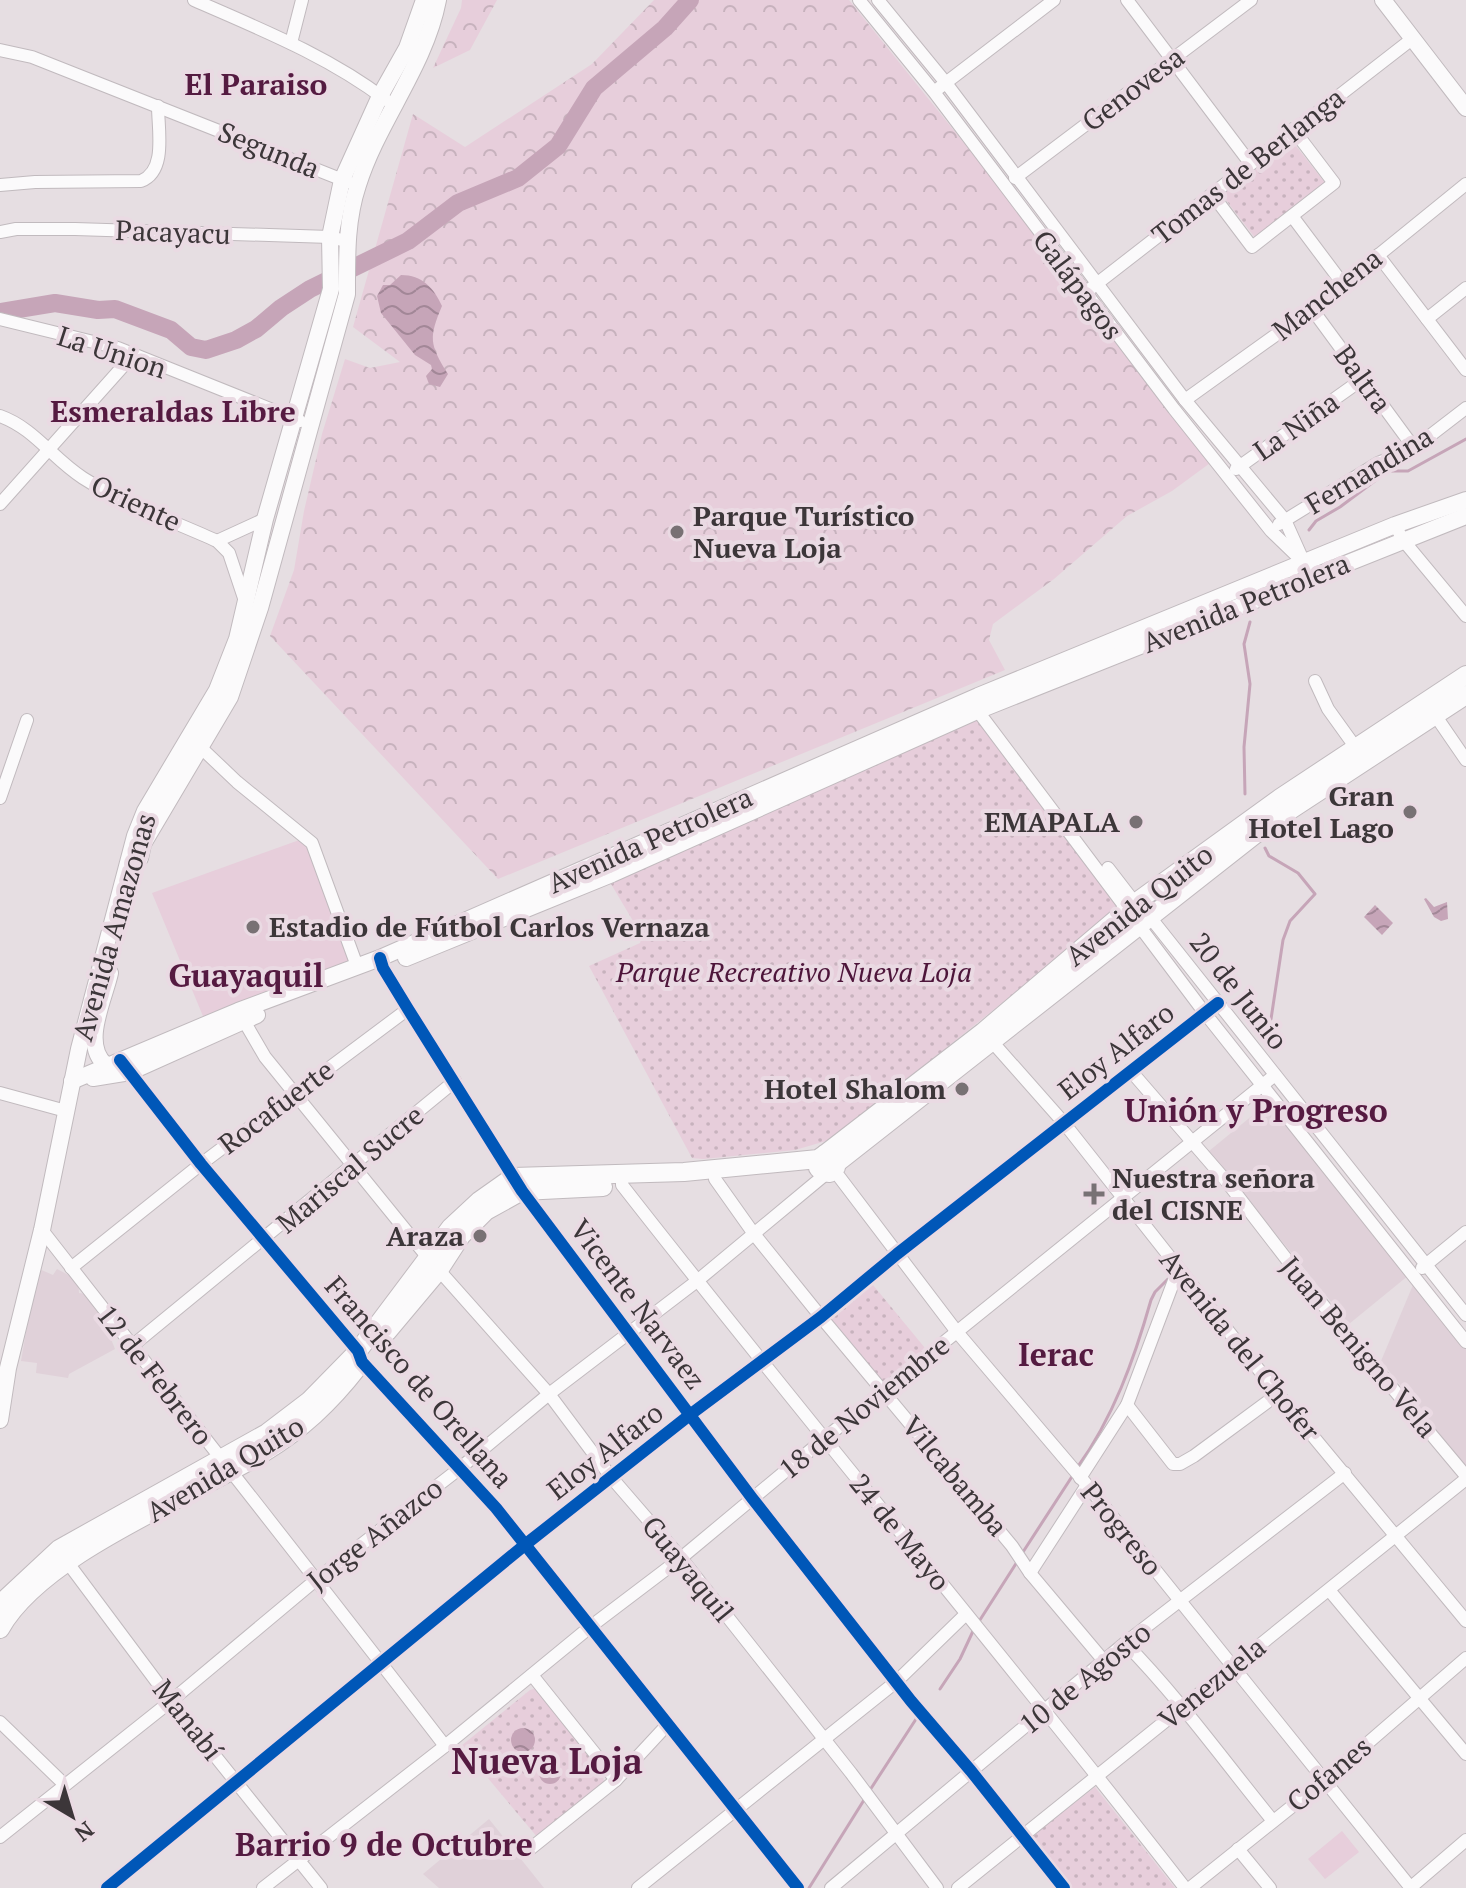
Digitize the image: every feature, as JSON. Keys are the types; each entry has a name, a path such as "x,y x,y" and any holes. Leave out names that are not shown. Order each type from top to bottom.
{"highway":[{"name":"Avenida Quito","path":"826,1165 987,1037 1266,826 1431,709 1466,675"},
{"name":"Avenida Quito","path":"987,1037 1132,906 1240,826 1356,748 1431,709 1466,695"},
{"path":"518,1184 715,1179 826,1165"},
{"path":"622,1180 684,1172 826,1165"},
{"name":"Avenida Quito","path":"0,1604 63,1556 224,1465 309,1401 360,1356 434,1264 451,1227 479,1201 518,1184"},
{"name":"Avenida Quito","path":"0,1629 7,1617 63,1556"}],"main road":[{"name":"Avenida Amazonas","path":"0,1420 8,1368 42,1230 72,1081 135,836 145,811 230,697 250,641 311,425 339,292 338,245 350,182 387,101 424,0"},
{"name":"Avenida Amazonas","path":"387,101 421,53 438,0"},
{"path":"1383,0 1466,108"},
{"name":"Avenida Amazonas","path":"119,1066 95,1052 95,1035 143,844 195,742 217,690 246,606 265,519 293,418 339,292"},
{"name":"Avenida Petrolera","path":"241,1016 612,874 977,704 1399,533 1466,500"},
{"name":"Avenida Petrolera","path":"1399,533 1466,516"},
{"name":"Avenida Petrolera","path":"72,1081 119,1066 357,966 382,963"},
{"name":"Avenida Petrolera","path":"72,1081 119,1066"}],"street":[{"path":"194,0 291,43 387,101"},
{"path":"291,43 302,0"},
{"name":"Galápagos","path":"859,0 934,92 1174,409 1228,473 1271,531 1308,570"},
{"name":"Galápagos","path":"878,0 946,83 1185,400 1285,520 1308,570"},
{"path":"934,92 1037,5 1054,0"},
{"path":"1127,0 1250,163"},
{"name":"Genovesa","path":"1015,178 1251,0"},
{"name":"Tomas de Berlanga","path":"1084,294 1412,39"},
{"name":"Segunda","path":"0,50 32,57 350,182"},
{"path":"0,185 141,181 150,178 158,159 158,106"},
{"path":"1212,194 1252,247 1334,183 1293,129"},
{"name":"Manchena","path":"1185,400 1312,309 1466,184"},
{"path":"1292,216 1343,284"},
{"name":"Pacayacu","path":"0,232 75,229 338,245"},
{"path":"1378,255 1466,370"},
{"path":"1427,319 1466,288"},
{"name":"Baltra","path":"1312,309 1414,448"},
{"name":"La Union","path":"0,319 118,348 311,425"},
{"path":"0,504 133,355"},
{"name":"La Niña","path":"1228,473 1364,378"},
{"name":"Fernandina","path":"1271,531 1378,463 1414,448 1466,408"},
{"name":"Oriente","path":"0,416 18,423 81,477 217,541"},
{"path":"246,606 229,553 217,541 265,519"},
{"path":"1399,533 1466,616"},
{"path":"1315,681 1328,709 1356,748"},
{"name":"20 de Junio","path":"977,704 1132,906 1218,1003 1466,1315"},
{"path":"1431,709 1466,760"},
{"path":"0,798 27,720"},
{"path":"195,742 237,782 312,843 357,966"},
{"name":"20 de Junio","path":"1145,920 1204,1012 1466,1342"},
{"name":"Vicente Narvaez","path":"382,963 518,1184 752,1498 911,1701 971,1771"},
{"name":"Eloy Alfaro","path":"107,1888 526,1544 691,1414 821,1317 1218,1003"},
{"name":"Rocafuerte","path":"71,1268 201,1164 408,1009"},
{"name":"Guayaquil","path":"241,1016 265,1057 434,1264 549,1394 611,1477 681,1558 874,1802 937,1888"},
{"name":"Avenida del Chofer","path":"987,1037 1064,1123 1278,1394 1466,1621"},
{"name":"Francisco de Orellana","path":"119,1066 266,1238 360,1356 526,1544 796,1886"},
{"name":"Juan Benigno Vela","path":"1130,1070 1227,1182 1308,1287 1466,1477"},
{"name":"18 de Noviembre","path":"263,1888 681,1558 1275,1075"},
{"name":"Mariscal Sucre","path":"132,1346 455,1081"},
{"path":"0,1093 66,1111"},
{"name":"Jorge Añazco","path":"0,1837 171,1701 317,1579 459,1469 549,1394 697,1281 754,1234 826,1165"},
{"name":"Progreso","path":"826,1165 957,1332 1084,1481 1411,1888"},
{"name":"Vilcabamba","path":"715,1179 754,1234 1104,1661"},
{"name":"24 de Mayo","path":"622,1180 761,1362 1187,1888"},
{"name":"12 de Febrero","path":"42,1230 445,1746"},
{"path":"1412,1275 1466,1232"},
{"path":"1030,1573 1127,1405 1178,1270"},
{"path":"1127,1405 1173,1464 1180,1464 1278,1394"},
{"name":"10 de Agosto","path":"831,1888 1125,1643 1345,1473"},
{"name":"Venezuela","path":"958,1888 1397,1536 1466,1477"},
{"name":"Manabí","path":"63,1556 171,1701 321,1888"},
{"path":"1329,1590 1466,1754"},
{"path":"641,1887 734,1809 897,1681 966,1614"},
{"path":"1125,1643 1168,1686 1181,1707 1273,1821"},
{"name":"Cofanes","path":"1187,1888 1325,1780 1466,1658"},
{"path":"532,1675 616,1780"},
{"path":"0,1722 64,1784"},
{"path":"530,1849 616,1780 667,1725"},
{"path":"971,1771 1064,1888"},
{"path":"1411,1888 1466,1840"},
{"path":"1238,1849 1270,1888"}],"shaded area":[{"path":"1270,1101 1409,1275 1349,1324 1209,1151"},
{"path":"37,1268 53,1275 57,1269 78,1280 79,1293 86,1294 111,1324 109,1334 115,1349 69,1374 68,1378 36,1373 37,1363 21,1361"},
{"path":"1413,1285 1466,1349 1466,1467 1381,1361"},
{"path":"489,1819 544,1888 439,1888 423,1874"}],"green space":[{"path":"462,0 497,0 470,50 433,68 461,8"},
{"path":"654,0 849,0 1217,458 1172,491 1127,516 1054,579 993,624 989,640 1005,670 498,879 270,636 294,570 322,434 345,359 370,368 400,362 353,327 413,114 465,147 592,64"},
{"path":"1292,141 1326,184 1256,239 1222,195"},
{"name":"Parque Recreativo Nueva Loja","path":"978,720 1120,908 833,1139 795,1150 692,1158 589,966 640,943 642,936 611,884 699,842"},
{"name":"Estadio de Fútbol Carlos Vernaza","path":"305,838 353,962 205,1021 152,893"},
{"path":"873,1285 925,1348 882,1383 831,1320"},
{"path":"537,1688 603,1771 604,1786 538,1838 461,1746 530,1690"},
{"path":"1095,1787 1175,1888 1071,1888 1031,1837"},
{"path":"1342,1831 1359,1852 1325,1879 1308,1859"}],"water":[{"path":"401,275 415,277 426,284 442,306 433,333 434,347 448,374 440,387 429,384 426,376 432,369 431,365 415,355 381,313 377,296 383,285 390,285"},
{"path":"1426,898 1434,907 1447,902 1448,919 1441,921 1434,917"},
{"path":"1375,905 1393,923 1382,935 1364,917"},
{"path":"523,1728 531,1732 535,1740 531,1748 523,1752 515,1748 511,1740 515,1732"},
{"path":"550,1762 558,1765 561,1773 558,1781 550,1784 542,1781 539,1773 542,1765"}],"waterway":[{"path":"0,312 55,303 98,310 115,309 171,330 191,347 206,350 236,340 310,289 408,241 458,203 518,178 558,146 594,88 665,28 690,0"},
{"path":"1309,530 1316,521 1388,471 1408,471 1466,439"},
{"path":"1245,794 1244,747 1250,684 1244,644 1250,622"},
{"path":"1265,848 1269,856 1298,873 1315,894 1290,921 1283,940 1271,1019"},
{"path":"1077,1468 1121,1388 1151,1300 1168,1279"},
{"path":"1023,1552 1073,1475"},
{"path":"978,1623 1017,1562"},
{"path":"940,1689 960,1659 974,1629"},
{"path":"870,1790 918,1716"},
{"path":"809,1888 864,1800"}],"cycle path":[{"path":"380,958 383,968 522,1191 752,1498 911,1701 1064,1888"},
{"path":"107,1888 526,1544 691,1414 821,1317 1218,1003"},
{"path":"120,1060 201,1164 358,1351 362,1362 496,1508 798,1888"}],"place":[{"name":"Parque Turístico Nueva Loja","path":"677,532"},
{"name":"Gran Hotel Lago","path":"1410,812"},
{"name":"EMAPALA","path":"1136,822"},
{"name":"Estadio de Fútbol Carlos Vernaza","path":"253,927"},
{"name":"Hotel Shalom","path":"962,1089"},
{"name":"Nuestra señora del CISNE","path":"1094,1194"},
{"name":"Araza","path":"480,1236"}],"district":[{"name":"El Paraiso","path":"256,85"},
{"name":"Esmeraldas Libre","path":"173,412"},
{"name":"Guayaquil","path":"246,976"},
{"name":"Unión y Progreso","path":"1256,1111"},
{"name":"Ierac","path":"1056,1355"},
{"name":"Nueva Loja","path":"547,1761"},
{"name":"Barrio 9 de Octubre","path":"384,1845"}]}
